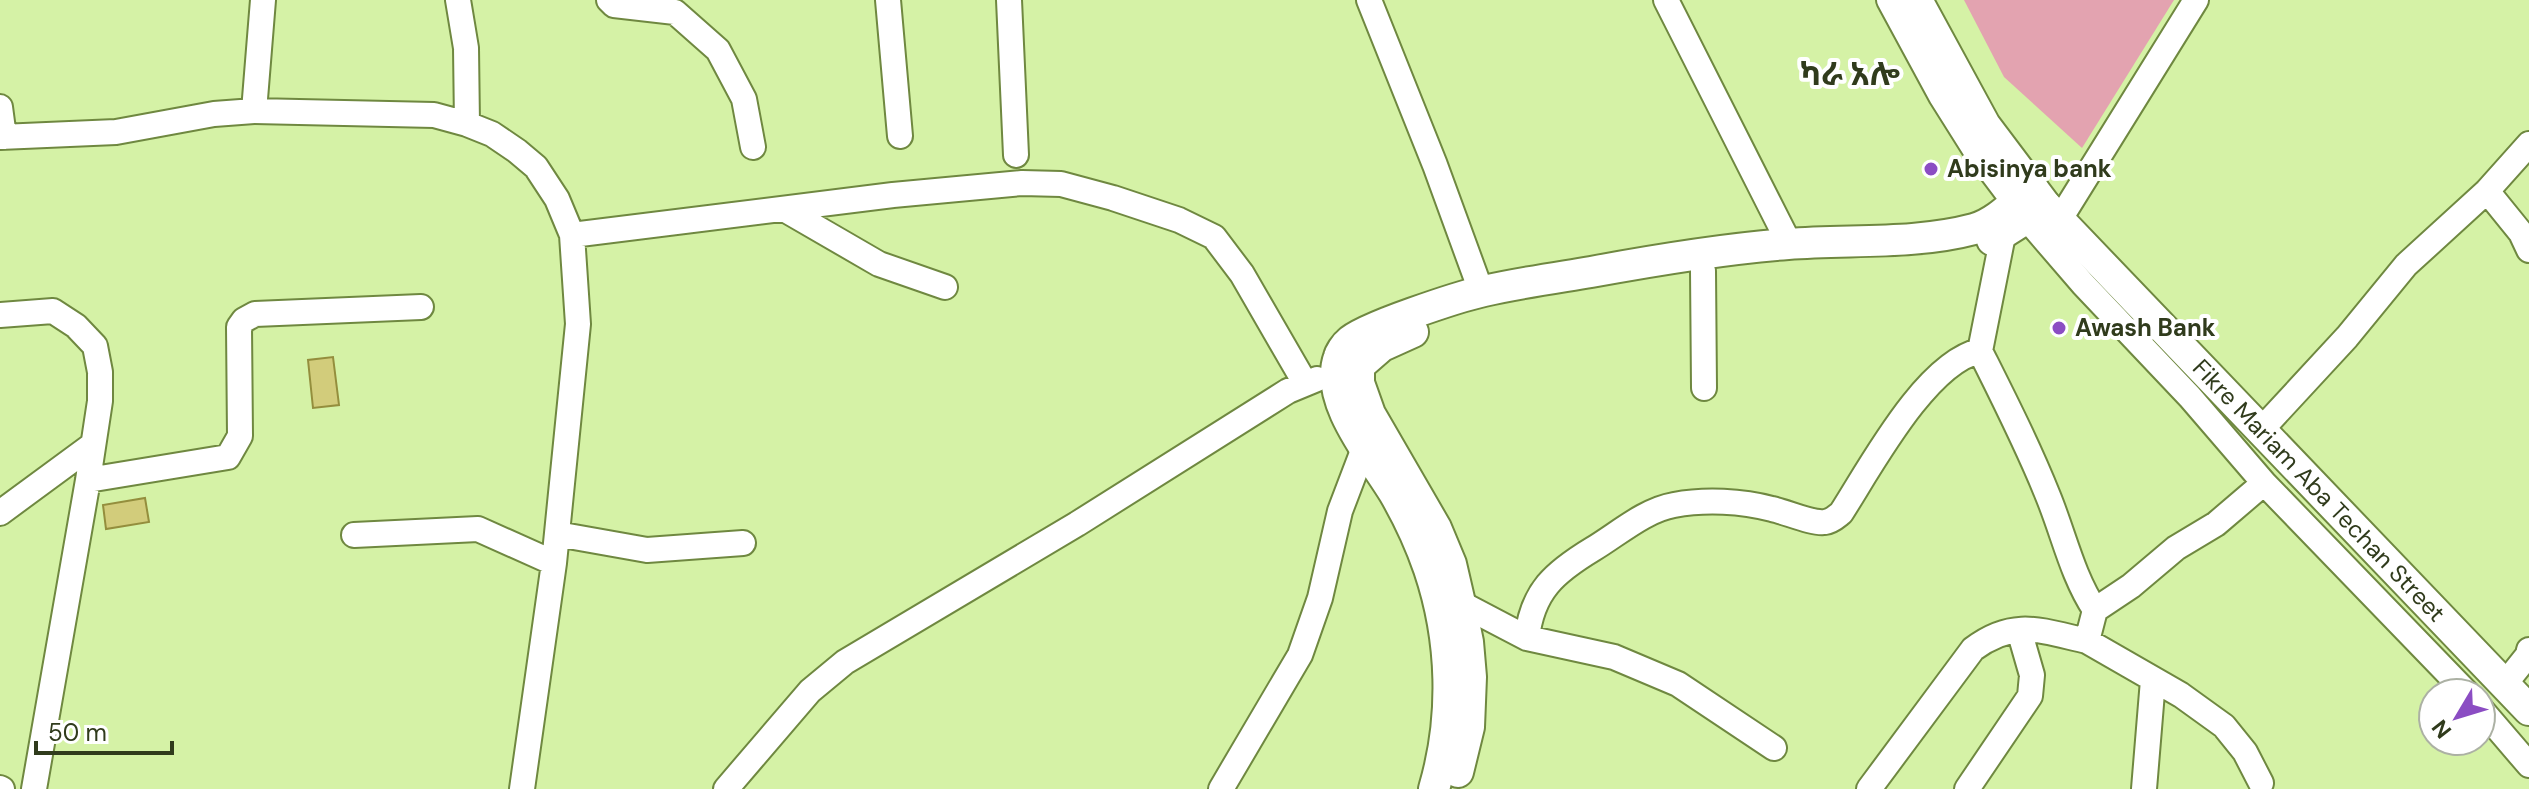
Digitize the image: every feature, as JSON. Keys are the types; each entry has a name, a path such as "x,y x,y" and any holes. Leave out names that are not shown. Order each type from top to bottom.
{"main road":[{"name":"Fikre Mariam Aba Techan Street","path":"1917,0 2030,212 2261,430 2529,710"},
{"path":"1453,789 1469,727 1470,690 1468,642 1451,564 1436,528 1370,414 1359,383 1339,356 1349,341 1481,291 1697,253 1789,243 1909,239 1951,234 2030,212"},
{"path":"1434,789 1443,759 1449,678 1439,608 1417,537 1394,493 1350,424 1342,402 1348,369 1382,346 1449,319 1488,308 1703,271 1798,260 1959,250 1983,244 2030,212"}],"street":[{"path":"254,111 263,0"},
{"path":"458,0 466,48 467,124"},
{"path":"609,0 614,5 680,6 718,50 744,99 753,147"},
{"path":"888,0 900,136"},
{"path":"1009,0 1016,155"},
{"path":"1369,0 1481,291"},
{"path":"1666,0 1789,243"},
{"path":"1889,0 1941,96 1975,150 2030,212 2083,284 2190,397 2264,483 2452,677"},
{"path":"2095,610 2080,587 2037,470 1980,351 2030,212 2196,0"},
{"path":"0,107 2,137 116,132 214,114 254,111 434,115 492,134 536,167 557,199 572,235 578,324 554,563 522,789"},
{"path":"2261,430 2347,337 2406,265 2487,191 2529,144"},
{"path":"572,235 893,195 1022,183 1061,184 1179,220 1214,237 1242,274 1305,383"},
{"path":"2487,191 2521,233 2529,250"},
{"path":"784,209 879,264 945,287"},
{"path":"1703,271 1704,388"},
{"path":"88,480 228,457 240,436 239,327 255,314 421,307"},
{"path":"0,315 53,311 76,326 95,346 100,372 100,401 88,480 34,789"},
{"path":"1527,638 1533,609 1548,582 1646,516 1672,505 1736,503 1823,523 1833,520 1841,513 1915,402 1950,365 1967,354 1980,351"},
{"path":"726,789 810,691 845,662 1077,524 1238,422 1305,383 1348,369"},
{"path":"0,513 91,446"},
{"path":"1221,789 1300,655 1320,598 1340,511 1364,448"},
{"path":"2087,641 2095,610 2131,586 2176,548 2216,524 2264,483"},
{"path":"354,535 478,529 554,563"},
{"path":"557,534 647,550 743,543"},
{"path":"1460,603 1527,638 1614,657 1678,684 1774,748"},
{"path":"1869,789 1973,649 2004,630 2046,631 2087,641 2193,703 2224,726 2245,752 2261,783"},
{"path":"1967,789 2030,696 2032,675 2019,630"},
{"path":"2504,685 2529,650"},
{"path":"2144,789 2153,680"},
{"path":"2497,728 2529,765"}],"shaded area":[{"path":"1964,0 2174,0 2082,148 2004,77"}],"building":[{"path":"333,357 339,405 313,408 308,360"},
{"path":"145,498 149,522 106,529 103,505"}],"place":[{"name":"Abisinya bank","path":"1931,169"},
{"name":"Awash Bank","path":"2059,328"}],"district":[{"name":"ካራ አሎ","path":"1850,74"}]}
